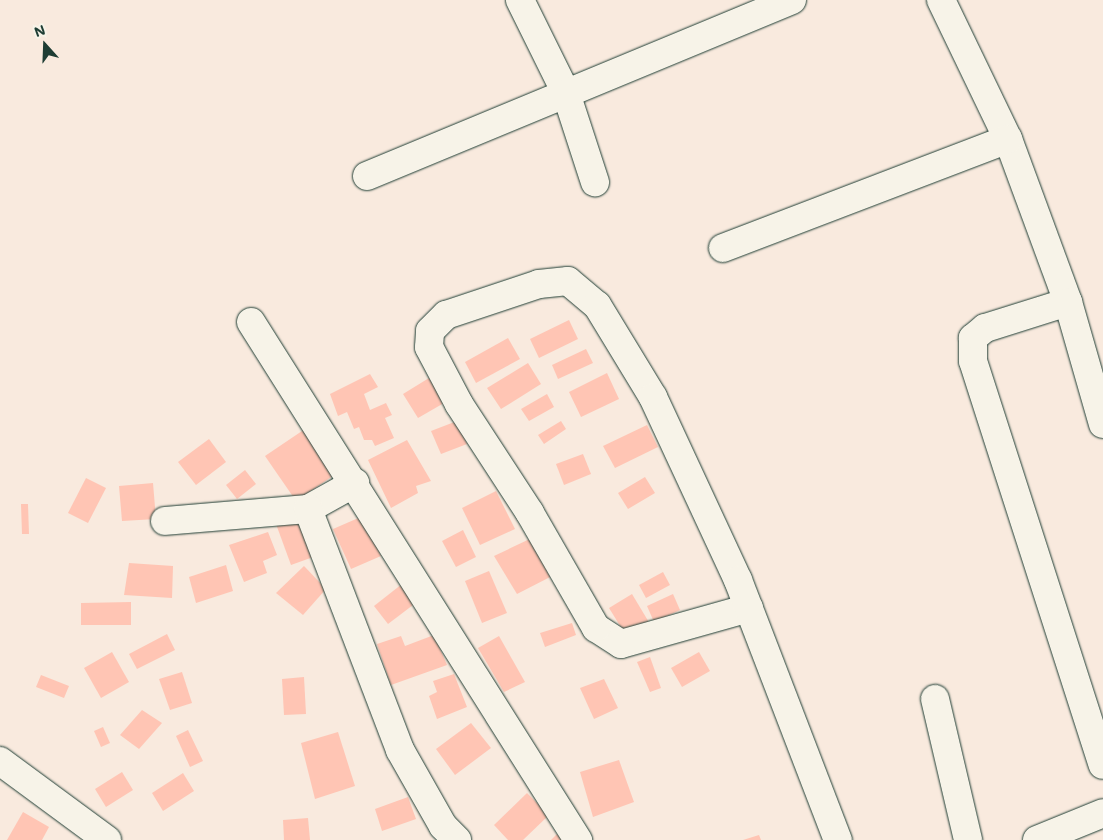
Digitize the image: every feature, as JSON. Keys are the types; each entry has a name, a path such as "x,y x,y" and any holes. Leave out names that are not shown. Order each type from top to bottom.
{"street":[{"path":"520,0 566,93 595,182"},
{"path":"367,176 792,0"},
{"path":"941,0 1008,139 1068,302 1103,424"},
{"path":"723,248 1008,139"},
{"path":"749,608 621,644 596,628 530,513 459,404 429,347 430,331 446,315 467,306 539,284 568,281 597,304 653,397 749,608 838,840"},
{"path":"1068,302 986,328 973,338 973,361 1103,765"},
{"path":"251,322 355,483 578,840"},
{"path":"165,522 308,509 355,483"},
{"path":"308,509 400,750 443,826 457,840"},
{"path":"935,699 968,840"},
{"path":"0,761 106,840"},
{"path":"1037,840 1103,813"}],"building":[{"path":"569,320 578,339 539,358 530,339"},
{"path":"508,338 520,359 476,383 465,362"},
{"path":"586,349 593,363 558,379 552,365"},
{"path":"528,363 541,384 501,409 487,388"},
{"path":"607,373 619,399 581,417 569,392"},
{"path":"370,374 378,387 364,394 370,410 386,403 392,415 385,418 394,438 375,446 372,440 364,440 359,427 354,429 347,412 338,416 330,394"},
{"path":"429,378 444,403 418,418 403,394"},
{"path":"547,394 554,407 529,421 521,409"},
{"path":"457,421 467,444 441,454 431,431"},
{"path":"561,421 566,429 544,444 538,435"},
{"path":"647,425 658,447 615,468 603,446"},
{"path":"305,429 337,473 296,501 265,456"},
{"path":"209,439 226,462 196,485 178,462"},
{"path":"407,440 431,481 416,486 418,493 391,508 368,460"},
{"path":"583,454 591,474 564,485 556,464"},
{"path":"245,470 256,484 237,499 226,485"},
{"path":"645,477 655,493 628,509 618,493"},
{"path":"86,478 106,488 88,523 68,513"},
{"path":"153,483 156,519 122,521 119,486"},
{"path":"496,491 515,529 480,545 462,508"},
{"path":"21,504 28,504 29,534 22,534"},
{"path":"303,516 316,556 291,565 276,524"},
{"path":"363,516 381,556 351,569 333,529"},
{"path":"463,530 476,557 456,567 442,541"},
{"path":"268,532 277,555 263,561 267,573 244,582 229,545"},
{"path":"534,537 556,574 517,594 494,556"},
{"path":"129,563 173,566 172,598 124,595"},
{"path":"226,565 233,591 196,603 189,577"},
{"path":"304,566 326,589 303,615 276,593"},
{"path":"489,571 507,613 482,623 465,581"},
{"path":"663,572 670,585 646,598 639,585"},
{"path":"402,584 417,602 388,624 374,606"},
{"path":"632,594 650,624 627,637 609,608"},
{"path":"673,594 680,610 654,622 647,606"},
{"path":"131,602 131,625 81,625 81,603"},
{"path":"572,623 576,635 545,647 540,633"},
{"path":"167,634 175,650 137,669 129,654"},
{"path":"434,635 447,665 391,685 377,644 401,636 405,646"},
{"path":"499,636 525,682 504,692 478,648"},
{"path":"112,652 129,682 101,698 84,668"},
{"path":"699,652 710,671 682,687 671,668"},
{"path":"650,657 661,688 650,692 637,662"},
{"path":"182,672 192,703 170,710 159,679"},
{"path":"454,674 467,707 437,719 429,696 437,692 433,681"},
{"path":"41,675 69,686 64,698 36,687"},
{"path":"304,677 306,714 284,715 282,679"},
{"path":"604,679 618,708 594,719 580,688"},
{"path":"142,710 162,723 139,749 120,735"},
{"path":"471,723 491,748 455,775 436,749"},
{"path":"103,727 110,743 101,747 94,731"},
{"path":"188,730 203,761 190,767 176,736"},
{"path":"338,732 355,786 315,799 301,743"},
{"path":"619,760 634,802 593,817 580,772"},
{"path":"122,772 133,790 106,807 95,789"},
{"path":"183,773 194,791 163,811 152,793"},
{"path":"527,793 549,815 523,840 508,840 494,825"},
{"path":"408,797 416,819 382,831 375,809"},
{"path":"23,812 49,827 42,840 7,840"},
{"path":"308,818 310,840 284,840 283,820"},
{"path":"557,834 563,840 551,840"},
{"path":"759,835 761,840 743,840"}]}
